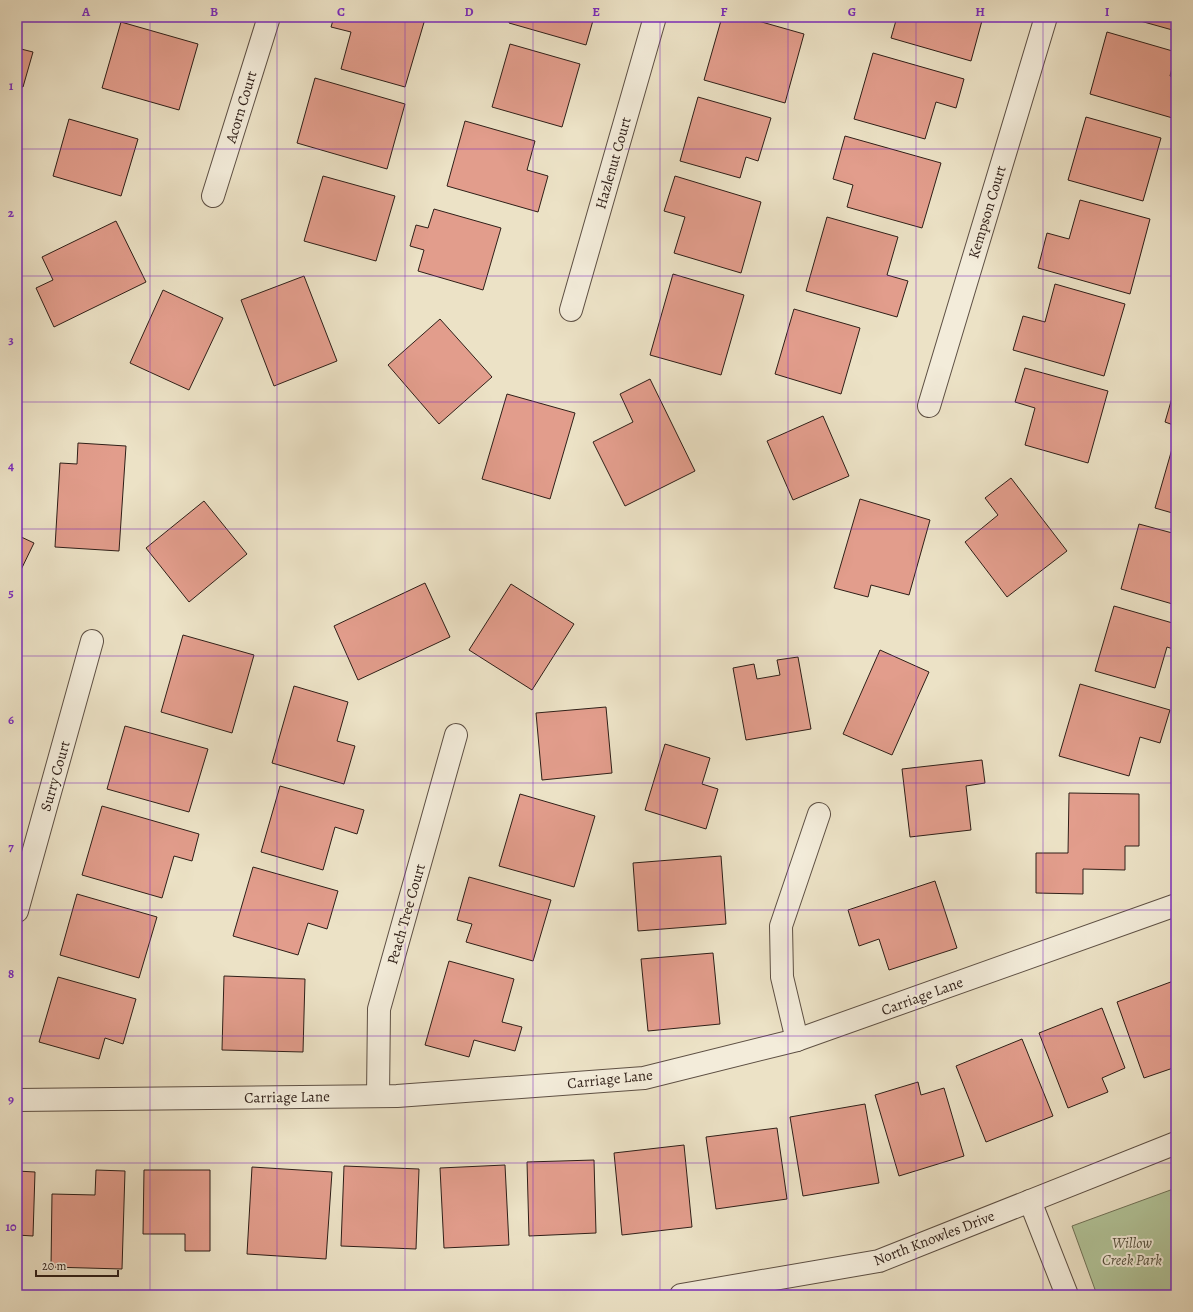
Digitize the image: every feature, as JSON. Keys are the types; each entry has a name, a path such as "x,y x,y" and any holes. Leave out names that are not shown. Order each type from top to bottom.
{"street":[{"name":"Acorn Court","path":"214,196 269,17"},
{"name":"Hazlenut Court","path":"571,310 655,17"},
{"name":"Kempson Court","path":"929,406 1046,17"},
{"name":"Surry Court","path":"17,910 92,641"},
{"name":"Peach Tree Court","path":"378,1096 379,1010 456,735"},
{"path":"797,1040 782,977 781,926 819,814"},
{"name":"Carriage Lane","path":"17,1100 378,1096 644,1078 797,1040 1176,905"},
{"name":"North Knowles Drive","path":"681,1295 879,1261 1176,1143"},
{"path":"1030,1201 1067,1295"}],"green space":[{"name":"Willow Creek Park","path":"1176,1188 1176,1295 1097,1295 1072,1226"}],"building":[{"path":"334,17 419,17 425,19 405,87 341,69 351,32 331,27"},
{"path":"510,17 594,17 586,45 509,23"},
{"path":"722,17 744,17 804,34 785,103 704,80"},
{"path":"897,17 983,17 971,61 891,38"},
{"path":"1126,17 1176,17 1176,31"},
{"path":"121,22 198,44 179,110 102,88"},
{"path":"1107,32 1176,52 1170,76 1176,78 1176,119 1090,94"},
{"path":"510,44 580,64 562,127 492,107"},
{"path":"17,48 33,52 23,87 17,85"},
{"path":"873,53 964,79 956,108 936,102 925,139 854,119"},
{"path":"315,78 405,104 387,169 297,143"},
{"path":"698,97 771,118 758,161 746,157 740,178 680,161"},
{"path":"1086,117 1161,138 1143,201 1068,180"},
{"path":"69,119 138,139 121,196 53,176"},
{"path":"465,121 535,141 527,170 548,176 538,212 447,186"},
{"path":"845,136 941,163 922,228 847,207 853,185 833,179"},
{"path":"323,176 395,196 376,261 304,241"},
{"path":"675,176 761,202 741,273 674,253 685,217 664,211"},
{"path":"1080,200 1150,219 1130,294 1038,268 1047,233 1069,239"},
{"path":"434,209 501,228 483,290 418,271 424,250 410,246 416,225 428,228"},
{"path":"827,217 898,237 887,275 908,281 897,317 806,291"},
{"path":"116,221 146,282 54,327 36,288 53,280 42,257"},
{"path":"673,274 744,295 721,375 650,355"},
{"path":"304,276 337,361 274,386 241,300"},
{"path":"1055,284 1125,304 1104,376 1013,350 1023,316 1045,322"},
{"path":"163,290 223,318 189,390 130,363"},
{"path":"794,309 860,328 841,394 775,374"},
{"path":"440,319 492,377 439,424 388,365"},
{"path":"1025,368 1108,391 1088,463 1025,445 1035,408 1015,402"},
{"path":"650,379 695,471 625,506 593,442 633,422 620,394"},
{"path":"1176,384 1176,426 1165,422"},
{"path":"507,394 575,413 550,499 482,479"},
{"path":"823,416 849,476 793,500 767,441"},
{"path":"1174,442 1176,443 1176,514 1155,508"},
{"path":"78,443 126,446 119,551 55,547 60,463 77,464"},
{"path":"1011,478 1067,551 1007,597 965,542 998,515 985,498"},
{"path":"860,499 930,520 909,595 871,585 868,597 834,588"},
{"path":"204,501 247,554 189,602 146,548"},
{"path":"1139,524 1176,534 1176,605 1121,589"},
{"path":"17,535 34,543 17,578"},
{"path":"425,583 450,637 358,680 334,626"},
{"path":"511,584 574,624 532,690 469,650"},
{"path":"1114,606 1176,624 1176,650 1167,647 1155,688 1095,671"},
{"path":"183,635 254,655 232,733 161,712"},
{"path":"880,650 929,672 892,755 843,734"},
{"path":"798,657 811,729 746,740 733,668 754,664 757,679 780,675 777,660"},
{"path":"1080,684 1170,710 1160,743 1140,737 1129,776 1059,756"},
{"path":"294,686 348,702 337,741 355,746 344,784 272,763"},
{"path":"606,707 612,773 542,780 536,713"},
{"path":"125,726 208,749 189,812 107,789"},
{"path":"665,744 710,758 702,784 718,789 706,829 645,810"},
{"path":"982,760 985,783 966,786 971,830 910,837 902,769"},
{"path":"280,786 364,810 357,834 335,827 323,870 261,852"},
{"path":"1069,793 1139,794 1139,846 1125,846 1125,870 1083,869 1083,894 1036,893 1036,853 1068,853"},
{"path":"520,794 595,816 574,887 499,866"},
{"path":"102,806 199,834 192,861 174,856 162,898 82,875"},
{"path":"721,856 726,924 638,931 633,863"},
{"path":"253,867 338,891 327,929 308,923 298,955 233,936"},
{"path":"469,877 551,900 533,961 466,942 472,924 457,920"},
{"path":"935,881 957,948 889,970 879,939 859,946 848,910"},
{"path":"77,894 157,917 139,978 60,955"},
{"path":"713,953 720,1024 648,1031 641,959"},
{"path":"449,961 514,979 502,1022 522,1027 515,1051 474,1040 469,1057 425,1045"},
{"path":"224,976 305,979 303,1052 222,1050"},
{"path":"58,977 136,999 123,1044 105,1038 99,1059 39,1042"},
{"path":"1176,980 1176,1067 1144,1078 1117,1002"},
{"path":"1102,1008 1125,1068 1102,1078 1108,1092 1068,1108 1039,1033"},
{"path":"1022,1039 1053,1116 986,1142 956,1066"},
{"path":"918,1082 921,1095 944,1088 964,1156 899,1176 875,1095"},
{"path":"865,1104 879,1183 803,1196 790,1117"},
{"path":"777,1128 787,1199 716,1209 706,1137"},
{"path":"684,1145 692,1227 622,1235 614,1153"},
{"path":"594,1160 596,1233 529,1236 527,1162"},
{"path":"505,1165 509,1245 444,1248 440,1168"},
{"path":"344,1166 419,1169 416,1249 341,1246"},
{"path":"252,1167 332,1172 326,1259 247,1254"},
{"path":"96,1170 125,1171 122,1269 51,1267 52,1194 95,1195"},
{"path":"144,1170 210,1170 210,1251 185,1251 185,1234 143,1234"},
{"path":"17,1171 35,1172 33,1236 17,1235"}]}
